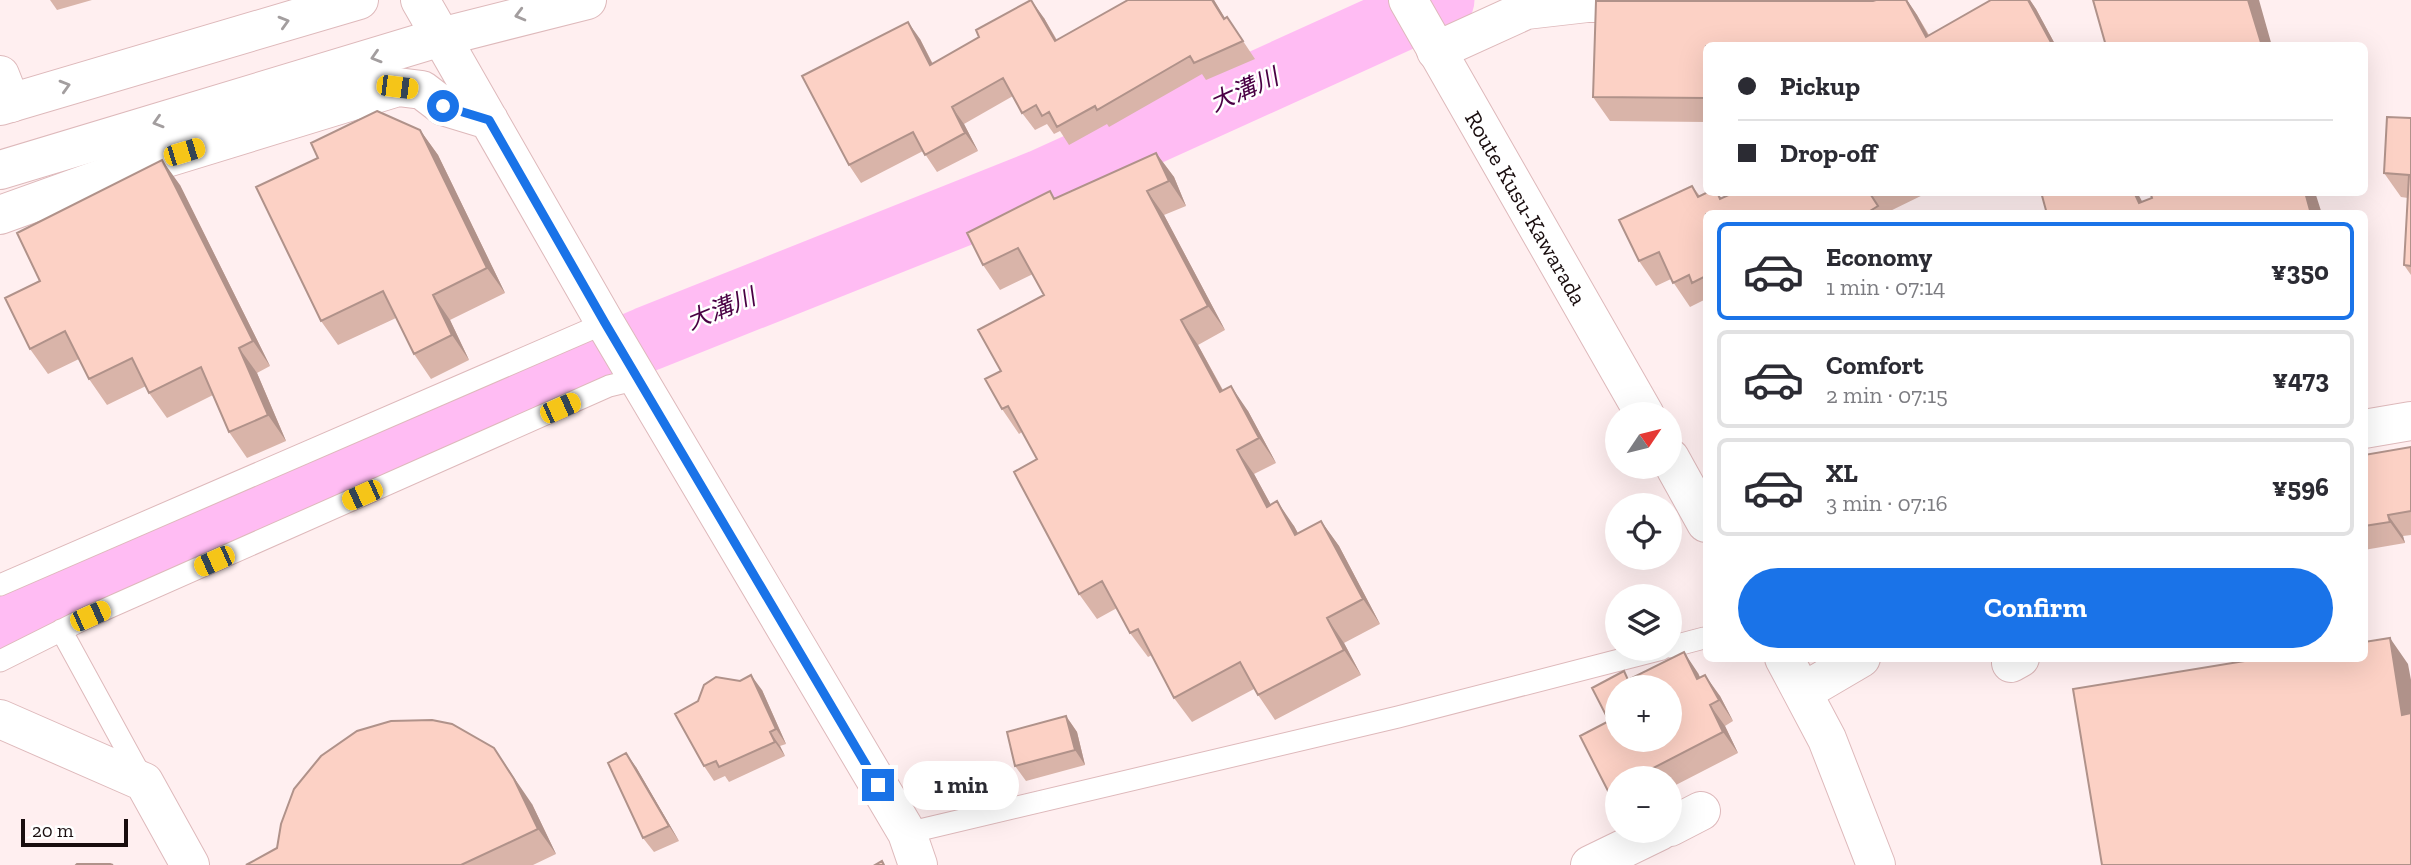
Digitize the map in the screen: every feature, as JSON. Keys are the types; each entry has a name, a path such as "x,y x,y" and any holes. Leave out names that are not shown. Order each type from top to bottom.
{"main road":[{"path":"4,94 359,0"},
{"path":"420,0 912,849"},
{"path":"0,170 441,37 587,0"},
{"name":"Route Kusu-Kawarada","path":"1408,0 1637,402"},
{"path":"1434,46 1525,10 1587,3 1684,3"},
{"path":"0,215 111,175 397,87 422,90 443,106 489,120"},
{"path":"2368,428 2411,421"},
{"path":"1682,480 1703,518"},
{"path":"1786,662 1827,739 1876,865"},
{"path":"1803,692 1854,662"},
{"path":"0,719 144,782 190,865"},
{"path":"1590,865 1635,843"}],"lane":[{"path":"0,585 607,326"},
{"path":"0,661 61,630 636,376"},
{"path":"61,630 144,782"},
{"path":"1682,644 1703,638"},
{"path":"912,849 1615,661"}],"building":[{"path":"1031,0 1055,41 1128,0 1212,0 1243,41 1194,63 1190,56 1097,110 1095,106 1057,127 1049,112 1042,116 1036,105 1022,113 1003,78 952,107 965,133 925,155 913,132 849,165 802,76 908,22 930,65 979,37 976,30"},
{"path":"1906,0 1926,37 1991,0 2028,0 2051,42 1703,42 1703,98 1593,97 1596,1"},
{"path":"2093,0 2248,0 2261,42 2105,42"},
{"path":"377,111 420,130 487,268 433,295 452,335 414,354 383,291 321,321 256,187 318,158 311,143"},
{"path":"2387,117 2411,118 2411,266 2404,265 2409,175 2384,173"},
{"path":"1156,153 1169,181 1147,191 1208,306 1181,320 1220,392 1231,386 1259,438 1237,450 1267,507 1277,501 1295,535 1321,521 1363,599 1327,618 1344,650 1258,695 1240,662 1174,698 1138,629 1130,633 1102,581 1079,594 1014,472 1037,459 1008,406 1002,409 985,379 1001,371 978,330 1044,295 1018,248 983,265 967,233 1050,191 1054,199"},
{"path":"162,160 253,341 239,348 268,415 229,432 201,367 149,393 132,358 89,379 65,331 30,349 5,298 40,281 17,233"},
{"path":"1692,186 1698,197 1703,194 1719,196 1720,199 1726,196 1872,196 1878,206 1872,210 1703,210 1703,278 1692,283 1689,275 1673,283 1659,252 1639,261 1619,220"},
{"path":"2042,196 2136,196 2139,203 2151,196 2306,196 2310,210 2046,210"},
{"path":"2411,447 2411,511 2388,515 2390,522 2368,525 2368,454"},
{"path":"2390,638 2402,715 2411,713 2411,865 2102,865 2073,689 2238,662 2368,662 2368,641"},
{"path":"1684,652 1697,679 1705,675 1719,700 1710,705 1723,732 1657,766 1605,766 1605,785 1580,736 1605,723 1605,752 1682,752 1682,675 1638,675 1666,661 1682,661"},
{"path":"751,675 776,729 770,732 775,742 719,767 716,761 704,766 675,714 698,701 704,685 716,677 740,681"},
{"path":"1605,681 1605,713 1592,688"},
{"path":"1066,716 1075,750 1015,766 1007,732"},
{"path":"432,720 452,724 494,748 514,779 538,829 461,865 246,865 277,848 281,824 294,789 321,756 357,731 391,721"},
{"path":"626,753 669,826 643,838 608,763"},
{"path":"110,864 113,865 76,865"}],"waterway":[{"name":"大溝川","path":"0,617 647,339 1041,182 1442,0"}],"route":[{"path":"443,106 489,120 605,323 878,785"}]}
